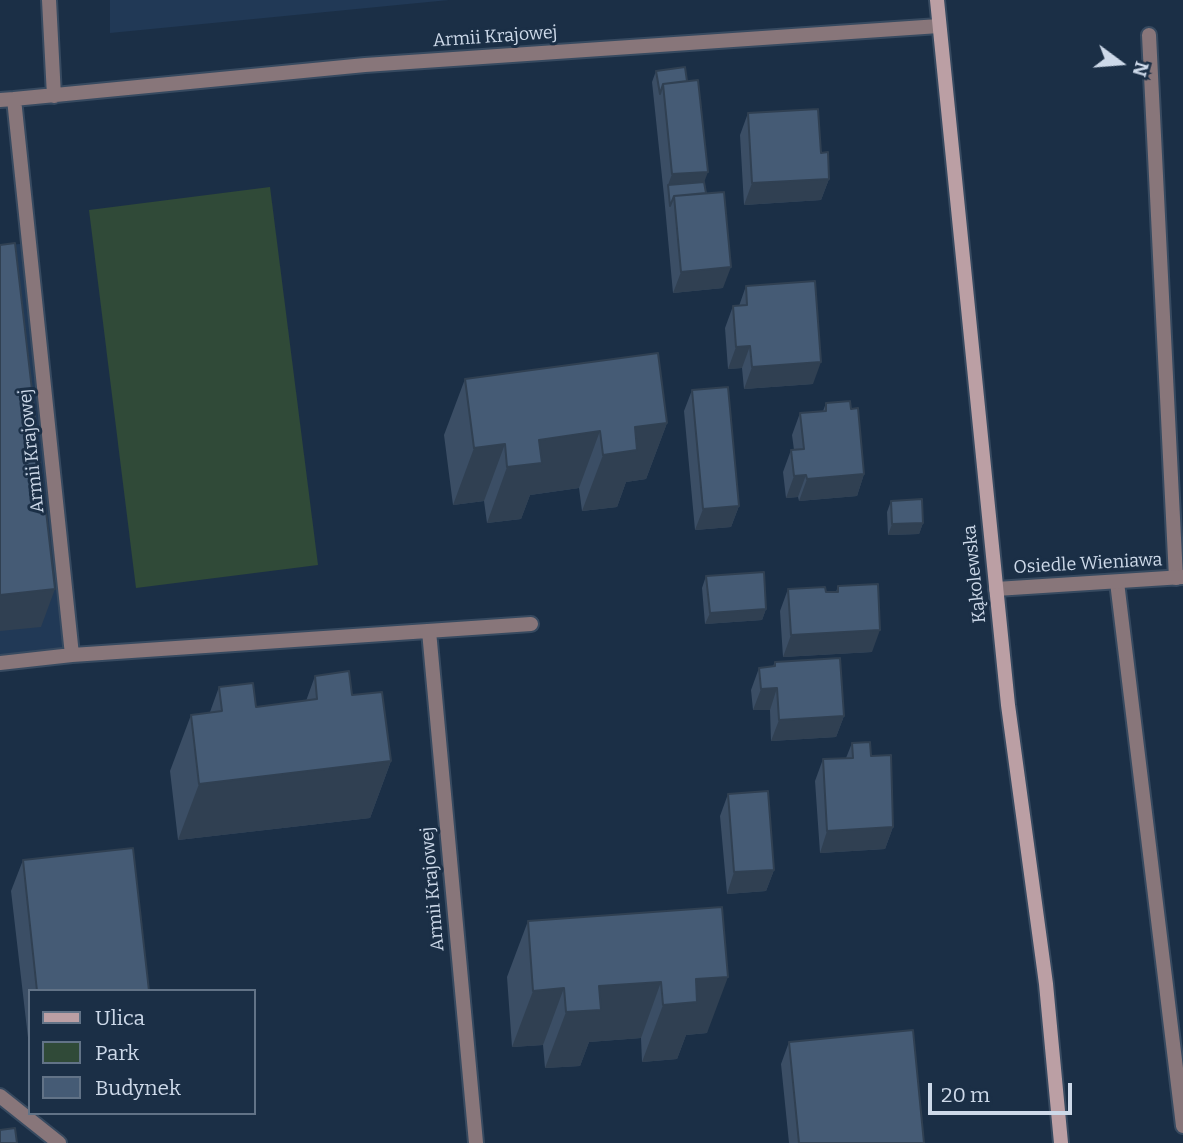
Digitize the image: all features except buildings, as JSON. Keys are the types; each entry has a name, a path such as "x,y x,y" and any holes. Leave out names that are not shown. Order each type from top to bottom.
{"street":[{"path":"49,0 54,96"},
{"name":"Kąkolewska","path":"937,0 1017,789 1046,984 1061,1143"},
{"name":"Armii Krajowej","path":"72,655 29,243 7,99 365,65 939,26"},
{"path":"1149,35 1179,578"},
{"path":"10,245 29,243"},
{"name":"Osiedle Wieniawa","path":"996,589 1179,578"},
{"path":"1117,582 1183,1126"},
{"path":"0,663 72,655 531,624"},
{"name":"Armii Krajowej","path":"429,631 476,1143"},
{"path":"0,1097 59,1143"}],"shaded area":[{"path":"110,0 449,0 110,33"},
{"path":"29,243 72,655 0,663 0,246"}],"green space":[{"path":"270,187 318,565 136,588 89,210"}]}
